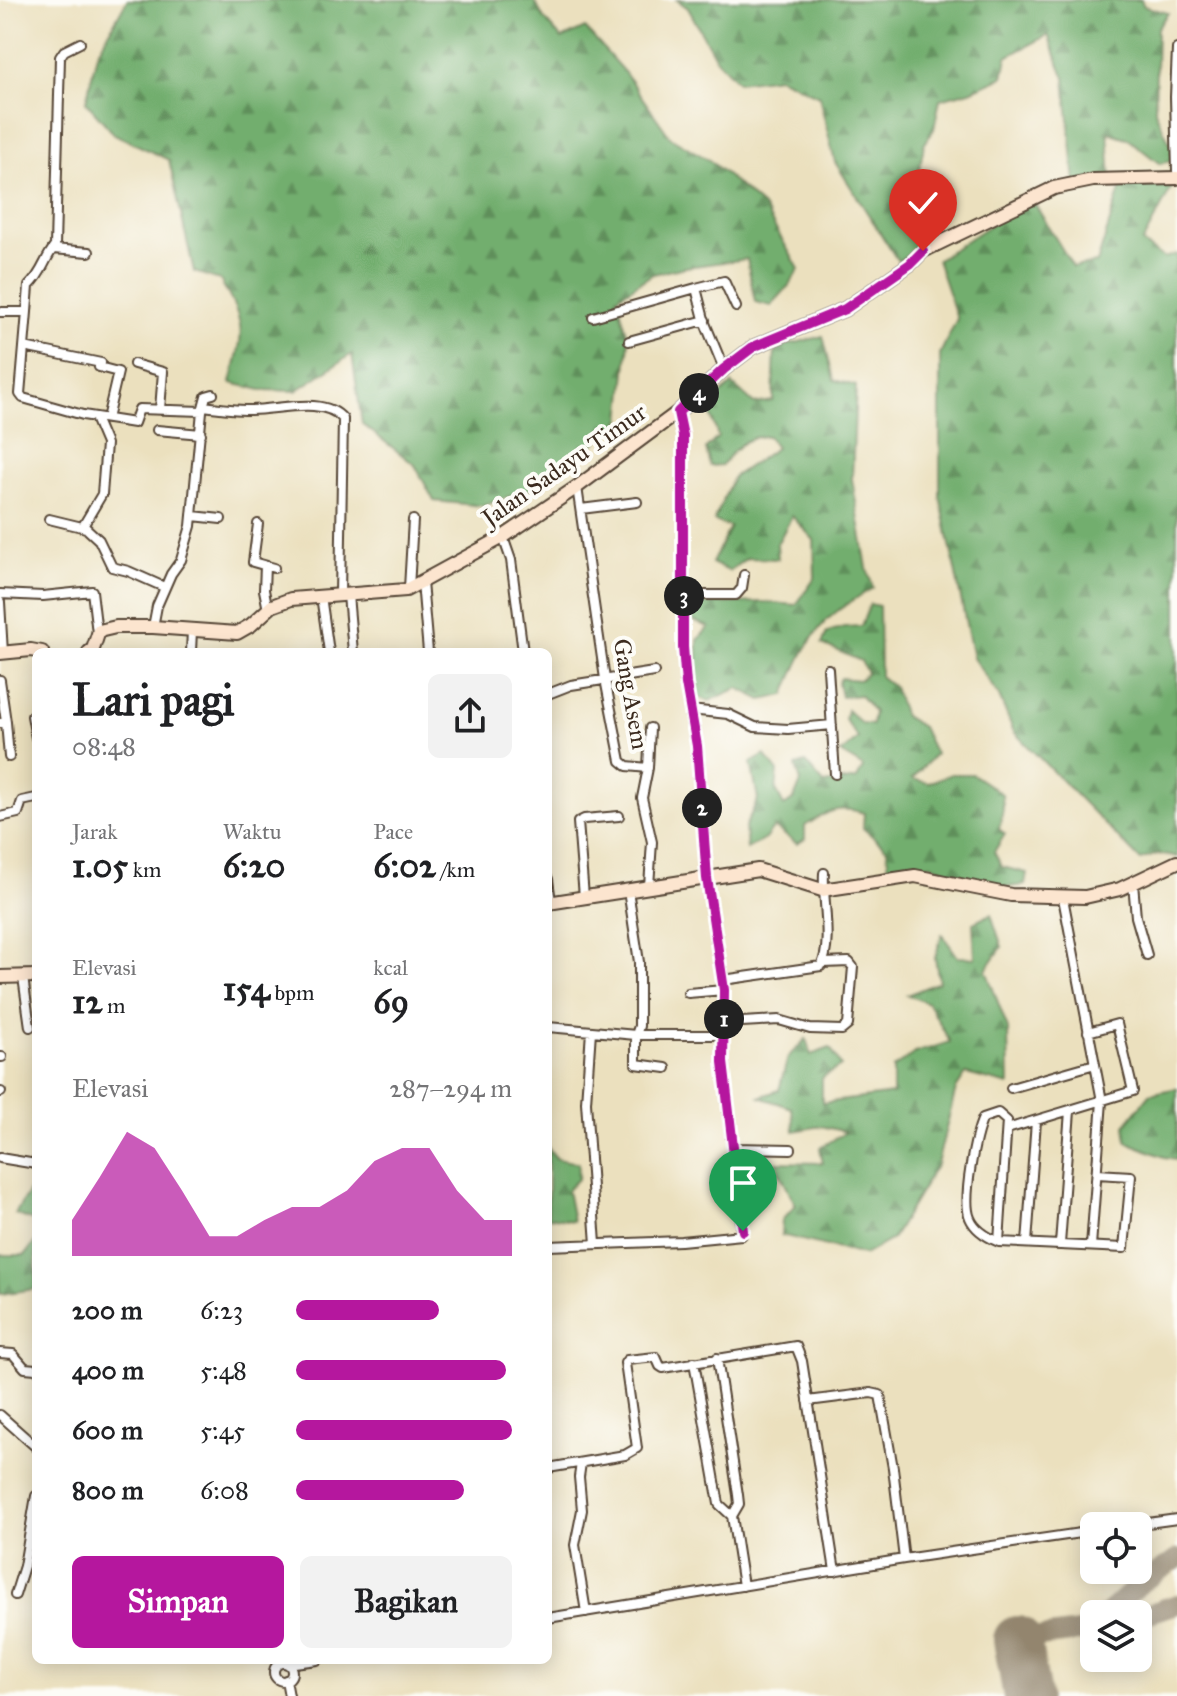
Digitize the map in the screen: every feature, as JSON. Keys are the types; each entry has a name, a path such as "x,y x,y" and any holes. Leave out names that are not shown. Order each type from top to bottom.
{"street":[{"path":"80,43 64,51 60,57 53,249 41,274 29,286 20,376 21,397 95,418 134,423 139,409 251,410 301,406 330,410 340,415 343,419 344,595 352,648"},
{"path":"1177,49 1177,171"},
{"name":"Jalan Sadayu Timur","path":"97,634 107,627 240,632 268,610 291,599 388,593 409,588 503,537 577,487 678,412 724,369 768,340 845,309 899,272 923,251 1054,188 1093,180 1177,178"},
{"path":"53,249 89,252"},
{"path":"593,317 723,281 736,307"},
{"path":"696,288 724,369"},
{"path":"0,312 27,312"},
{"path":"629,341 705,320"},
{"path":"24,347 101,363 99,367 118,372 107,419"},
{"path":"134,364 163,372 160,409"},
{"path":"153,627 164,587 181,560 193,516 203,409 206,396 213,394"},
{"path":"552,1246 740,1237 743,1231 723,1062 723,980 707,878 697,746 683,647 683,436 678,412"},
{"path":"83,526 102,494 106,444 95,418"},
{"path":"157,430 201,434"},
{"name":"Gang Asem","path":"577,487 605,679 621,761 627,766 648,768 642,798 652,842 649,886"},
{"path":"581,509 637,502"},
{"path":"193,516 221,519"},
{"path":"49,519 83,526 99,540 112,567 164,587"},
{"path":"409,588 413,520"},
{"path":"258,524 253,562 269,567 264,595 268,610"},
{"path":"503,537 511,560 522,648"},
{"path":"684,595 736,595 742,588 744,575"},
{"path":"422,582 428,648"},
{"path":"0,594 43,596 92,591 97,634 93,648"},
{"path":"321,596 328,648"},
{"path":"0,602 1,653 32,650"},
{"path":"191,648 192,630"},
{"path":"828,669 835,774"},
{"path":"552,692 571,685 654,672"},
{"path":"0,680 9,757"},
{"path":"690,710 728,714 755,727 788,729 832,725"},
{"path":"648,768 650,728"},
{"path":"0,817 18,813 22,801 32,799"},
{"path":"584,897 578,822 619,816"},
{"path":"552,902 764,871 822,890 915,876 987,891 1063,898 1094,896 1133,883 1177,862"},
{"path":"824,873 824,963"},
{"path":"1133,883 1136,917 1147,955"},
{"path":"628,890 639,962 636,1064 666,1068"},
{"path":"1063,898 1102,1101 1091,1246"},
{"path":"723,980 817,967 824,963 849,962 853,967 848,1025 842,1030 810,1029 779,1020 724,1023"},
{"path":"0,977 30,976 30,1027"},
{"path":"688,993 724,990"},
{"path":"1007,1129 1133,1091 1117,1024 1088,1032"},
{"path":"552,1027 636,1035 723,1035"},
{"path":"591,1031 586,1102 596,1244"},
{"path":"1011,1088 1095,1064"},
{"path":"1060,1244 1070,1111"},
{"path":"999,1242 1007,1121 1002,1114 983,1118 977,1130 967,1204 969,1217 976,1227 999,1242 1124,1248 1131,1176 1097,1174"},
{"path":"1027,1243 1036,1121"},
{"path":"733,1148 791,1149"},
{"path":"0,1158 32,1163"},
{"path":"552,1467 625,1455 637,1448 626,1361 656,1357 663,1368 796,1346 808,1401 835,1571"},
{"path":"0,1353 13,1354 25,1368 32,1369"},
{"path":"717,1358 738,1495 738,1508 732,1516"},
{"path":"694,1362 719,1504 732,1516 743,1586"},
{"path":"808,1401 871,1393 880,1395 904,1559"},
{"path":"0,1415 32,1444"},
{"path":"0,1432 15,1430"},
{"path":"581,1463 582,1510 575,1545 586,1612"},
{"path":"15,1595 24,1566 32,1519"},
{"path":"1152,1522 1177,1519"},
{"path":"552,1617 1080,1533"},
{"path":"280,1664 275,1669 275,1675 280,1680 308,1664"},
{"path":"283,1664 292,1668 289,1696"}],"green space":[{"path":"127,0 534,0 544,19 562,39 585,28 625,73 670,137 709,160 763,207 799,269 771,306 755,302 747,259 653,274 617,297 629,341 621,420 552,481 483,506 434,501 415,465 362,424 352,354 296,391 261,390 231,383 240,340 239,320 220,280 194,272 169,160 114,134 86,102 97,53"},
{"path":"677,0 1141,0 1144,6 1168,13 1157,28 1155,111 1177,159 1160,164 1127,138 1108,132 1111,180 1075,183 1065,78 1048,35 1007,57 1003,77 940,99 934,129 924,145 917,181 910,196 923,251 898,261 835,162 819,96 779,77 738,82 716,59 688,8"},
{"path":"1177,178 1142,243 1164,258 1177,254 1177,857 1158,854 1140,860 1014,732 999,696 973,658 940,496 940,354 957,319 937,260 1031,198 1073,267 1097,263 1123,180"},
{"path":"823,336 834,380 856,386 852,479 873,588 839,610 818,630 799,662 785,695 762,700 738,688 709,701 695,696 698,640 709,627 691,620 699,604 763,602 796,605 815,578 814,540 792,516 777,544 778,559 747,558 729,571 712,563 730,527 714,521 733,477 776,448 768,436 753,438 736,448 722,465 710,466 706,449 718,437 708,405 732,384 754,404 773,401 775,348"},
{"path":"870,604 879,606 880,676 894,687 904,716 922,727 935,754 912,779 929,783 951,774 972,774 1002,794 999,829 1005,834 994,852 1002,867 1027,873 1025,885 1008,887 969,880 931,864 889,872 887,849 863,828 864,813 847,810 827,813 805,826 805,839 797,844 774,827 765,839 747,849 745,827 758,799 751,763 765,755 778,772 776,790 784,806 794,799 801,782 796,766 806,763 824,784 857,779 863,767 841,753 858,738 845,720 847,710 862,724 872,725 874,712 860,695 841,697 838,683 841,678 859,680 867,673 861,661 822,644 827,632 861,626"},
{"path":"991,914 1002,947 986,970 1008,1029 1009,1085 966,1074 956,1089 937,1164 892,1239 864,1255 781,1235 782,1220 796,1205 774,1162 823,1163 820,1148 846,1132 821,1126 794,1131 792,1108 760,1097 779,1090 788,1057 806,1039 811,1055 830,1048 841,1066 822,1078 822,1103 893,1094 893,1068 915,1053 950,1042 928,1003 907,995 939,982 935,958 942,934 958,957 975,958 973,923"},
{"path":"1177,1088 1177,1159 1127,1142 1125,1125 1150,1094"},
{"path":"552,1153 557,1159 579,1163 578,1179 567,1190 573,1221 552,1218"},
{"path":"31,1188 32,1188 32,1220 15,1214"},
{"path":"32,1246 32,1290 0,1294 0,1255 25,1255"}],"taxiway":[{"path":"1122,1600 1141,1583 1177,1559"},
{"path":"1152,1612 1177,1604"},
{"path":"1017,1640 1080,1632"}],"runway":[{"path":"1017,1640 1027,1696"}],"route":[{"path":"743,1231 723,1062 724,990 707,878 697,746 683,647 683,436 678,412 735,359 753,347 845,309 910,264 923,251"}]}
